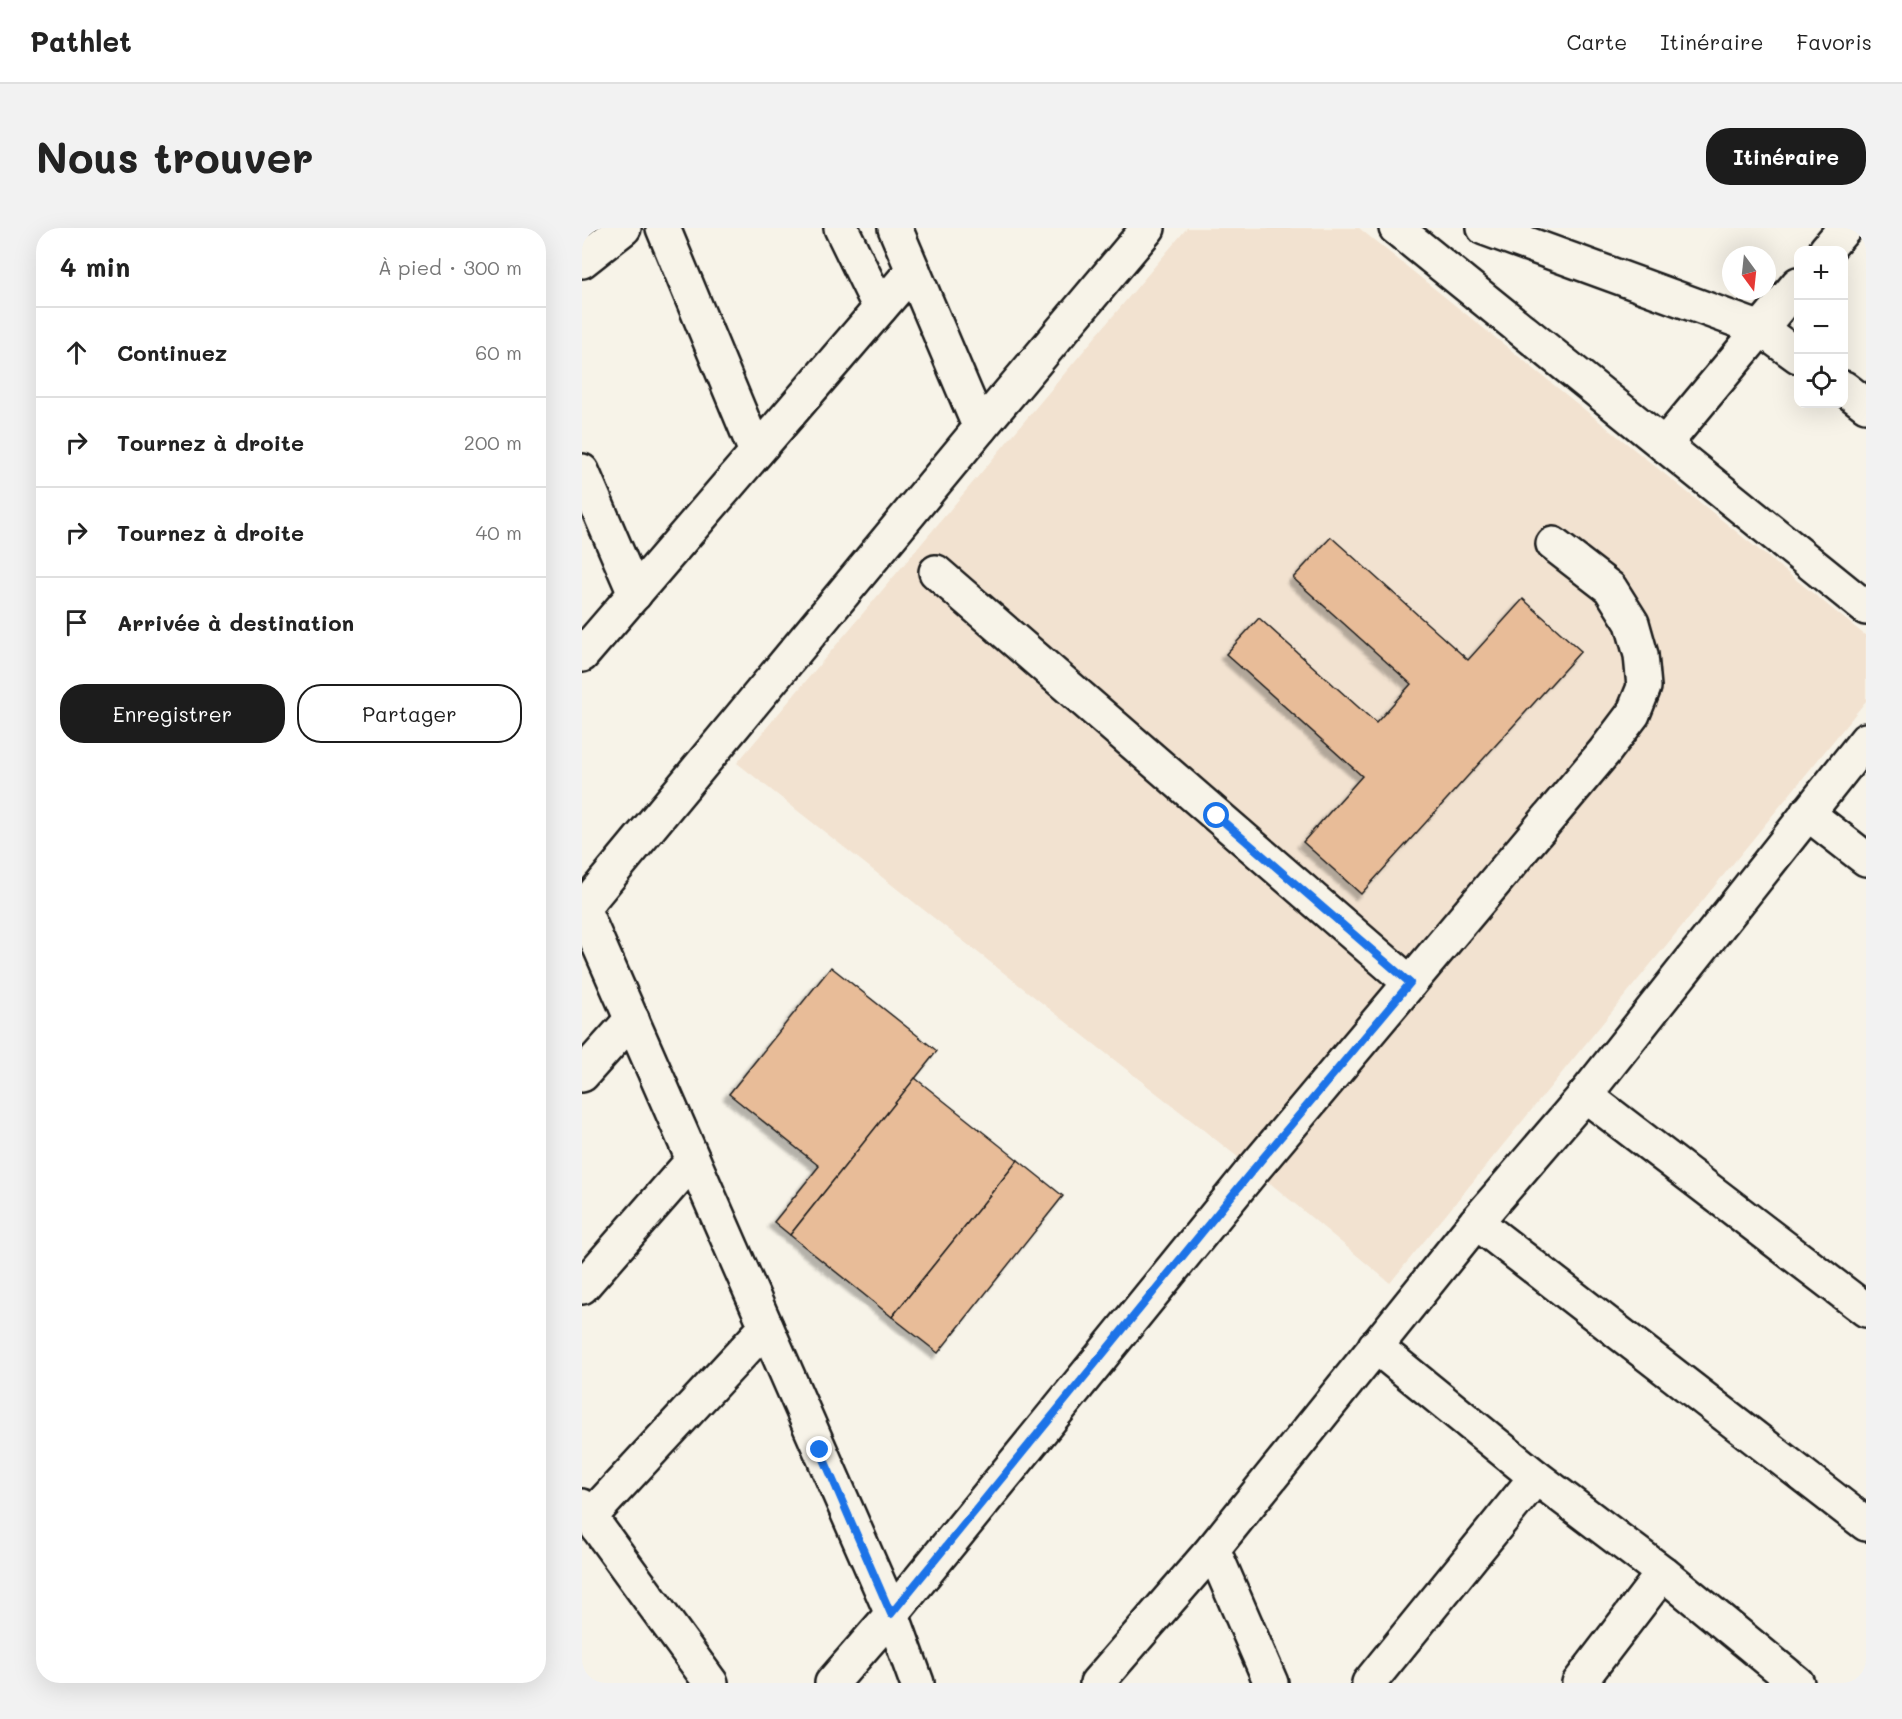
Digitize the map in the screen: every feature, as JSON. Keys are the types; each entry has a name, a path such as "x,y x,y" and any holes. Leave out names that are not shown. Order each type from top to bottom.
{"street":[{"path":"582,261 624,228"},
{"path":"663,228 756,452"},
{"path":"841,228 880,308"},
{"path":"895,228 980,428"},
{"path":"917,1683 891,1614 583,907 1148,228"},
{"path":"1396,228 1866,608"},
{"path":"1484,228 1761,329 1795,354"},
{"path":"1829,246 1845,228"},
{"path":"582,655 913,270"},
{"path":"1664,445 1794,289"},
{"path":"1848,391 1866,405"},
{"path":"582,471 635,594"},
{"path":"832,1683 891,1614 1252,1171 1605,751 1633,714 1644,687 1641,655 1632,623 1610,588 1553,544"},
{"path":"936,573 1410,983"},
{"path":"1097,1683 1213,1549 1476,1222 1585,1095 1866,740"},
{"path":"1807,813 1866,859"},
{"path":"582,1076 632,1019"},
{"path":"1585,1095 1866,1310"},
{"path":"582,1287 693,1160"},
{"path":"1476,1222 1866,1524"},
{"path":"711,1683 586,1511 766,1326"},
{"path":"1375,1346 1536,1477 1664,1573 1797,1683"},
{"path":"1369,1683 1536,1477"},
{"path":"1213,1549 1271,1683"},
{"path":"1579,1683 1664,1573"}],"shaded area":[{"path":"1187,228 1359,228 1866,636 1866,701 1390,1283 1253,1169 737,763"}],"building":[{"path":"1331,537 1468,660 1523,599 1581,651 1361,894 1303,842 1362,776 1226,654 1259,618 1376,723 1411,684 1293,578"},
{"path":"831,967 937,1051 790,1235 774,1222 819,1166 729,1094"},
{"path":"915,1078 1018,1160 892,1317 790,1235"},
{"path":"1018,1160 1063,1196 938,1353 892,1317"}],"route":[{"path":"820,1450 891,1614 1252,1171 1410,983 1217,816"}]}
